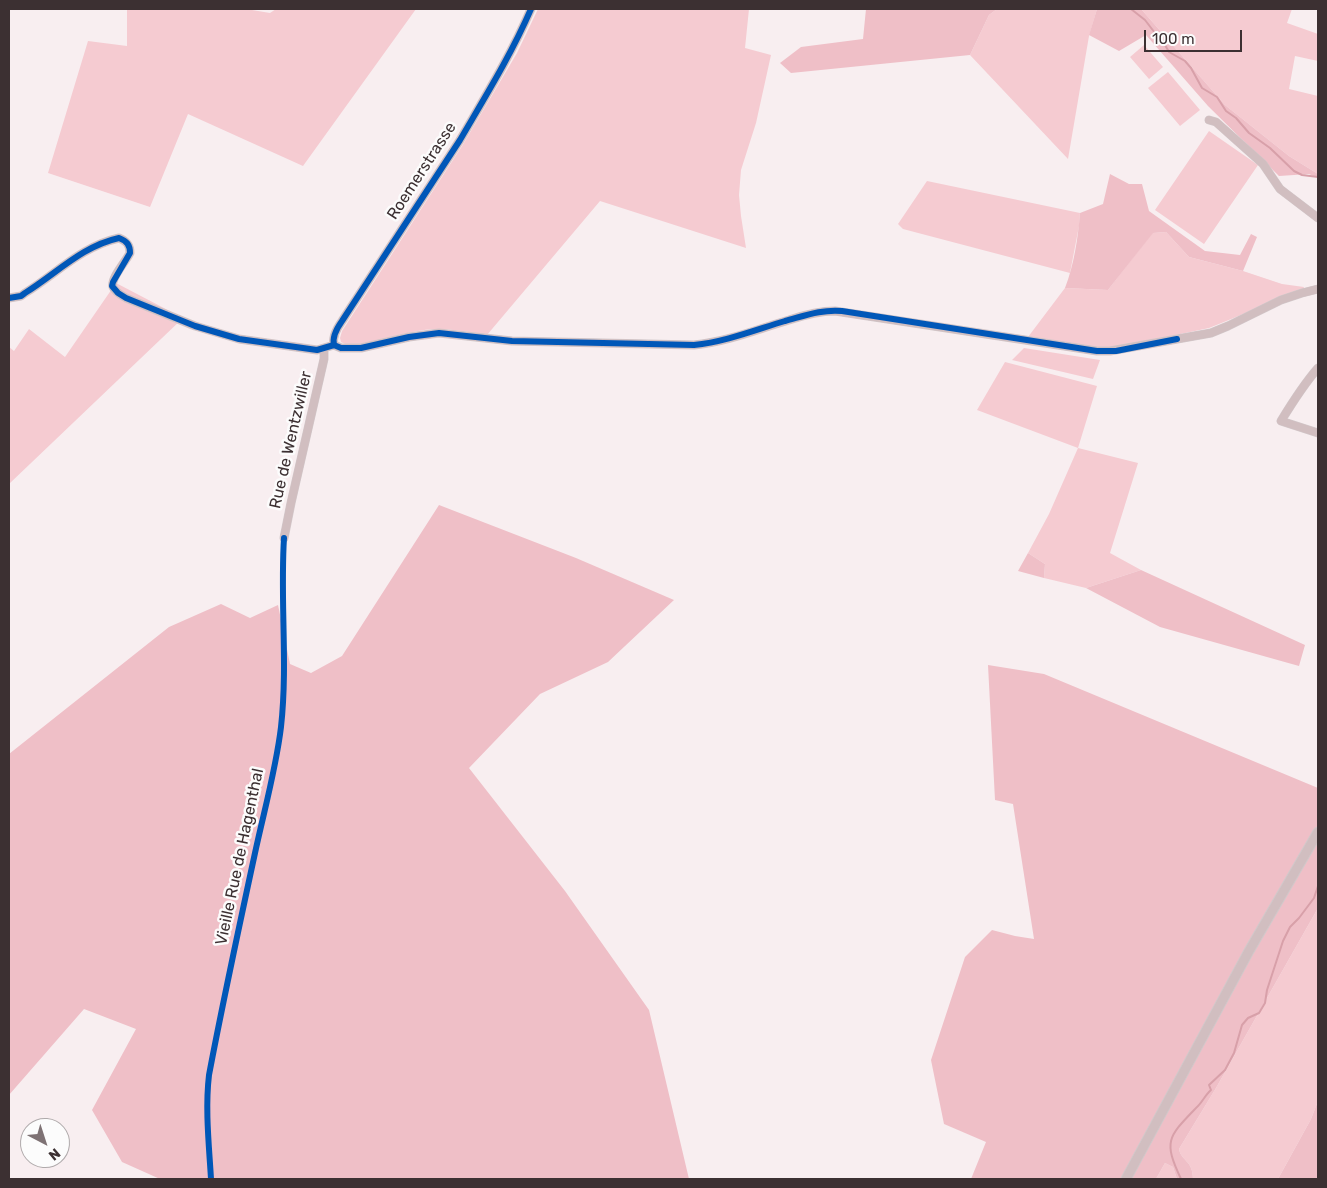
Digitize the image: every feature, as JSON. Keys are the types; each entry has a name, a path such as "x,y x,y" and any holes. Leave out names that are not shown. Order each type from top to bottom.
{"street":[{"name":"Roemerstrasse","path":"334,345 334,336 342,321 478,110 502,68 531,9"},
{"path":"1209,120 1216,122 1266,168 1280,188 1318,218"},
{"path":"9,298 26,293 87,250 119,238 129,245 130,253 112,286 126,298 204,329 239,339 311,350 324,349 334,345 341,348 361,348 415,336 439,333 520,341 694,345 715,342 804,315 827,311 842,311 1098,351 1116,351 1220,330 1281,300 1318,289"},
{"name":"Rue de Wentzwiller","path":"284,538 290,503 324,359 324,349"},
{"path":"1318,368 1281,421 1318,433"},
{"path":"1126,1179 1249,951 1318,832"}],"shaded area":[{"path":"127,9 246,9 270,13 276,9 416,9 303,166 188,114 150,207 48,173 88,41 127,46"},
{"path":"538,9 749,9 745,48 771,55 756,123 741,170 739,195 746,248 600,201 487,335 436,329 415,331 354,346 341,342 342,331 462,146 517,53"},
{"path":"866,9 997,9 989,15 970,55 791,73 780,63 801,47 863,39"},
{"path":"997,9 1097,9 1089,36 1068,159 970,55 989,15"},
{"path":"1097,9 1142,9 1225,105 1289,156 1318,174 1318,178 1309,174 1279,176 1208,106 1146,35 1119,51 1089,35"},
{"path":"1142,9 1292,9 1287,23 1318,34 1318,61 1295,56 1289,89 1318,96 1318,174 1289,156 1225,105"},
{"path":"1144,45 1163,67 1149,79 1130,57"},
{"path":"1168,72 1200,110 1180,126 1148,88"},
{"path":"1209,131 1258,165 1204,244 1155,210"},
{"path":"1110,174 1129,184 1142,184 1149,211 1205,251 1240,255 1251,234 1257,237 1243,271 1189,257 1166,232 1153,233 1108,290 1065,288 1075,251 1080,213 1103,204"},
{"path":"927,181 1080,213 1070,273 903,229 898,224"},
{"path":"1166,232 1189,257 1243,271 1282,284 1304,287 1303,290 1209,328 1105,350 1028,337 1065,288 1108,290 1152,233"},
{"path":"116,283 183,318 9,484 9,347 14,351 29,329 65,357"},
{"path":"1024,348 1100,360 1093,379 1012,360"},
{"path":"1005,362 1097,386 1078,448 977,410"},
{"path":"1078,448 1138,463 1110,553 1141,570 1086,588 1044,578 1045,564 1028,553 1049,514"},
{"path":"439,505 576,558 674,600 608,662 540,694 469,768 565,891 649,1010 689,1179 160,1179 122,1162 92,1110 136,1029 84,1009 9,1095 9,754 169,627 221,604 250,618 278,605 290,664 311,673 342,656"},
{"path":"1028,553 1045,564 1044,578 1018,571"},
{"path":"1141,570 1305,645 1299,666 1160,627 1086,588"},
{"path":"988,665 1044,674 1318,788 1318,908 1216,1088 1179,1149 1191,1168 1193,1179 1177,1179 1173,1167 1165,1163 1156,1179 971,1179 986,1142 944,1124 931,1060 965,957 992,930 1034,939 1013,804 995,800"},
{"path":"1318,908 1318,1101 1311,1119 1278,1179 1193,1179 1191,1168 1179,1149 1216,1088"},
{"path":"1318,1101 1318,1179 1278,1179 1311,1119"},
{"path":"1165,1163 1173,1167 1177,1179 1156,1179"}],"waterway":[{"path":"1131,9 1145,20 1161,38 1169,52 1185,61 1202,88 1217,97 1226,111 1236,118 1249,133 1270,148 1294,171 1302,175 1318,177"},
{"path":"1181,1179 1170,1147 1174,1133 1211,1090 1209,1085 1225,1070 1234,1053 1242,1025 1248,1018 1259,1013 1265,1003 1267,990 1283,941 1290,927 1314,898 1318,886"}],"cycle path":[{"path":"334,345 334,336 338,327 460,140 506,59 531,9"},
{"path":"9,298 21,296 93,247 119,238 128,244 130,253 112,286 126,298 195,326 239,339 317,350 334,345 341,348 361,348 409,337 439,333 512,341 694,345 729,338 813,313 827,311 842,311 1097,351 1116,351 1177,339"},
{"name":"Vieille Rue de Hagenthal","path":"211,1179 207,1114 209,1075 237,936 273,774 281,727 284,680 284,538"}]}
